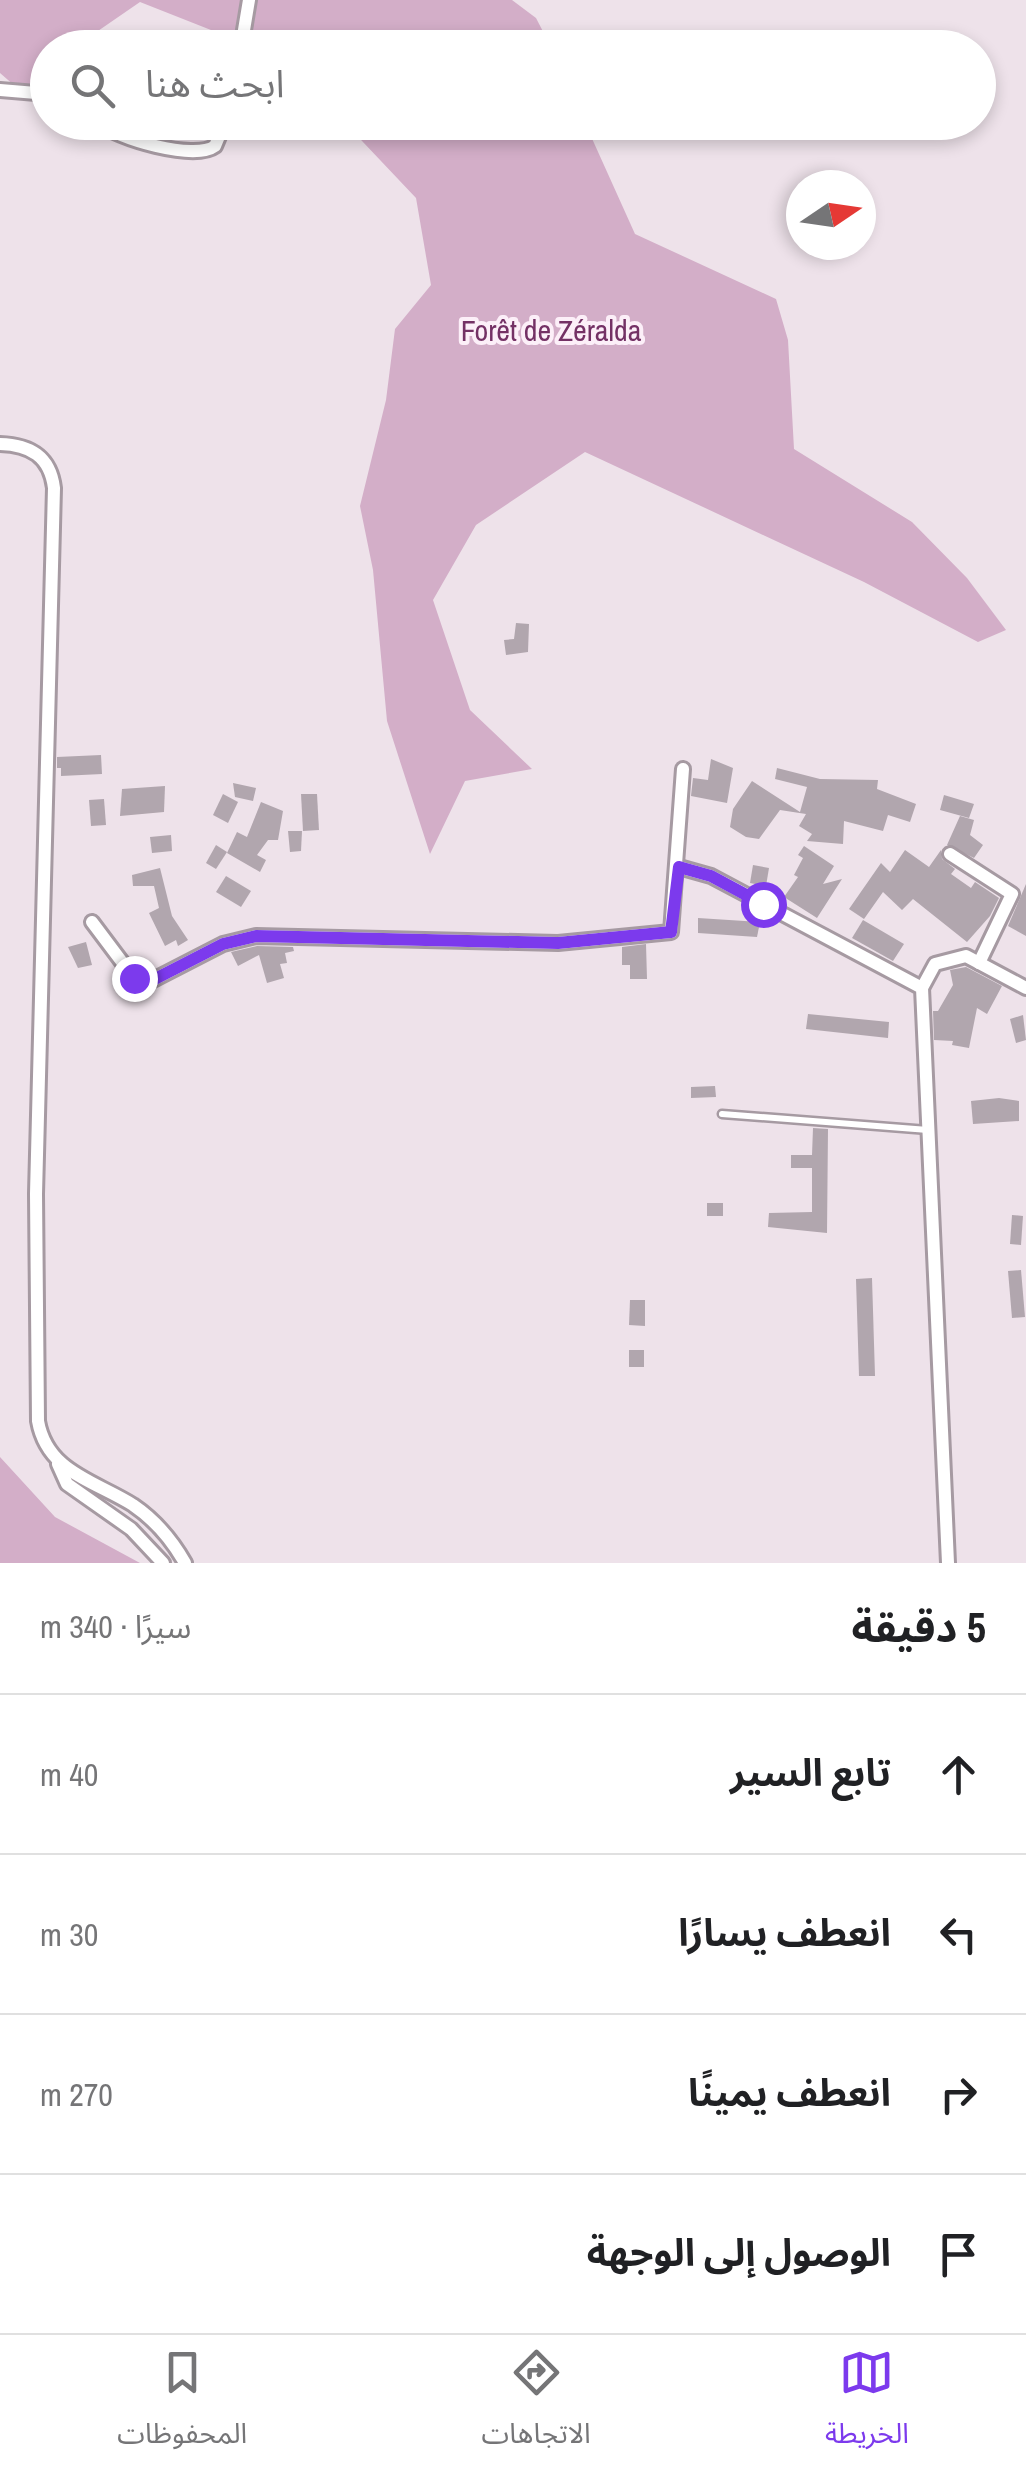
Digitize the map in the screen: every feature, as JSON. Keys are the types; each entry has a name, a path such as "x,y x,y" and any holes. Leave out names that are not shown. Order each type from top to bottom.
{"street":[{"path":"244,30 249,0"},
{"path":"0,90 30,92"},
{"path":"138,140 199,154 215,146 218,140"},
{"path":"0,444 35,452 51,471 54,488 35,1284 38,1421 42,1439 67,1484 132,1529 163,1563"},
{"path":"92,922 134,978 153,980 223,944 256,936 558,943 671,932 679,867 683,770"},
{"path":"950,854 1012,894 979,963"},
{"path":"679,867 711,876 922,988"},
{"path":"948,1563 922,988 935,964 966,956 1026,988"},
{"path":"58,1462 148,1517 185,1563"}],"lane":[{"path":"722,1114 929,1130"}],"green space":[{"path":"0,0 512,0 536,18 542,30 211,30 140,2 99,30 30,30 30,99 0,73"},
{"name":"Forêt de Zéralda","path":"361,140 593,140 635,234 776,299 788,340 794,449 912,522 967,578 1006,630 978,642 864,582 585,452 476,525 433,600 470,710 532,769 465,781 430,854 387,721 373,570 360,506 386,400 395,329 431,285 416,198"},
{"path":"0,1457 55,1517 140,1563 0,1563"}],"building":[{"path":"516,623 529,624 528,652 506,655 504,640 514,639"},
{"path":"101,755 102,774 61,776 61,768 57,768 57,757"},
{"path":"711,759 733,768 727,803 691,796 693,778 708,780"},
{"path":"777,768 820,779 878,780 877,789 916,804 910,822 888,815 883,831 844,821 843,844 807,841 812,834 799,826 806,814 780,810 759,839 746,837 730,827 733,809 752,781 800,812 807,787 775,779"},
{"path":"233,783 256,788 253,801 235,797"},
{"path":"165,786 164,812 120,816 122,789"},
{"path":"223,794 238,802 228,823 213,815"},
{"path":"301,794 317,794 319,830 303,831"},
{"path":"944,795 974,804 969,818 940,810"},
{"path":"104,799 106,825 91,826 89,800"},
{"path":"261,802 283,811 278,840 268,840 257,855 266,860 260,872 227,853 237,832 247,837"},
{"path":"960,816 974,820 970,835 983,845 974,858 947,845"},
{"path":"288,831 302,831 301,851 290,852"},
{"path":"171,835 172,851 152,853 150,837"},
{"path":"216,845 227,852 216,869 206,863"},
{"path":"804,846 834,866 823,884 842,879 817,918 784,897 798,877 794,875"},
{"path":"905,850 929,867 941,850 942,859 955,869 951,874 971,888 975,882 999,898 990,916 967,942 913,899 902,910 883,892 864,919 849,909 881,863 890,872"},
{"path":"753,865 769,868 766,886 750,883"},
{"path":"160,868 172,916 188,940 178,946 176,940 165,946 149,913 159,908 154,886 133,886 132,875"},
{"path":"226,876 251,891 241,907 216,892"},
{"path":"1026,884 1026,936 1008,926"},
{"path":"698,918 760,922 757,937 698,933"},
{"path":"863,920 904,944 893,961 852,938"},
{"path":"86,942 92,965 78,968 68,947"},
{"path":"646,944 647,979 630,979 630,965 622,965 622,947"},
{"path":"257,946 293,947 294,951 285,953 287,963 280,964 284,978 267,983 259,955 238,966 231,952"},
{"path":"966,967 1002,986 987,1014 977,1008 969,1048 952,1045 953,1041 934,1040 933,1011 938,1011 953,985 950,970"},
{"path":"808,1014 889,1022 888,1038 806,1029"},
{"path":"1023,1015 1026,1040 1016,1043 1010,1019"},
{"path":"715,1086 716,1097 691,1098 691,1087"},
{"path":"971,1101 1019,1101 1019,1121 973,1124"},
{"path":"813,1128 828,1129 827,1233 768,1227 769,1213 812,1212 812,1168 791,1168 791,1155 812,1155"},
{"path":"707,1203 723,1203 723,1216 707,1216"},
{"path":"1012,1215 1023,1216 1021,1245 1010,1244"},
{"path":"1021,1270 1025,1317 1012,1318 1008,1271"},
{"path":"872,1278 875,1376 859,1376 856,1279"},
{"path":"630,1300 645,1300 645,1326 629,1325"},
{"path":"629,1350 644,1350 644,1367 629,1367"}],"route":[{"path":"134,978 153,980 223,944 256,936 325,934 372,941 558,943 671,932 679,867 711,876 763,904"}]}
